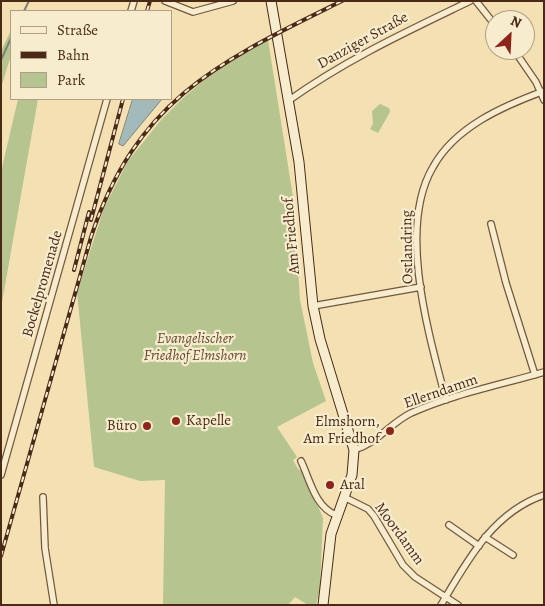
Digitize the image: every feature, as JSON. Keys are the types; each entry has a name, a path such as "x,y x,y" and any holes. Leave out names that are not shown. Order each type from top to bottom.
{"street":[{"path":"164,1 194,12 233,1"},
{"name":"Am Friedhof","path":"270,1 302,184 313,306 320,339 354,450 354,464 331,534 323,605"},
{"name":"Danziger Straße","path":"288,101 321,78 376,46 470,1"},
{"path":"476,1 485,12"},
{"path":"521,60 542,92 544,100"},
{"name":"Ostlandring","path":"446,400 421,288 417,241 418,209 423,188 433,166 453,142 478,123 542,92"},
{"name":"Bockelpromenade","path":"1,475 107,100"},
{"path":"491,224 506,283 535,375"},
{"path":"313,306 421,288"},
{"name":"Ellerndamm","path":"354,450 371,445 409,414 446,400 544,372"},
{"path":"301,461 320,503 326,511 336,515"},
{"path":"441,605 485,537 504,516 528,501 544,495"},
{"path":"43,497 45,548 54,605"},
{"name":"Moordamm","path":"344,497 368,509 402,565 458,605"},
{"path":"449,525 479,546"},
{"path":"485,537 512,554"}],"green space":[{"path":"10,32 10,58 1,88 1,51"},
{"name":"Evangelischer Friedhof Elmshorn","path":"268,40 294,203 300,300 313,363 326,401 277,427 297,457 293,460 298,469 303,472 323,518 320,588 316,605 308,605 295,597 288,605 163,605 165,480 140,481 94,467 77,292 104,208 128,161 161,120 183,98 215,71"},
{"path":"18,100 38,100 1,308 1,172"},
{"path":"380,104 389,108 390,112 378,133 370,129 373,124 372,111"}],"water":[{"path":"133,100 161,100 123,146 119,144"}],"waterway":[{"path":"24,10 29,1"},
{"path":"1,60 10,40"}],"railway":[{"path":"147,10 150,1"},
{"path":"1,556 91,237 110,189 133,150 159,117 188,89 222,65 258,44 342,1"},
{"path":"91,220 123,100"},
{"path":"74,270 89,212"}],"place":[{"name":"Kapelle","path":"176,421"},
{"name":"Büro","path":"147,426"},
{"name":"Elmshorn, Am Friedhof","path":"390,431"},
{"name":"Aral","path":"330,485"}]}
